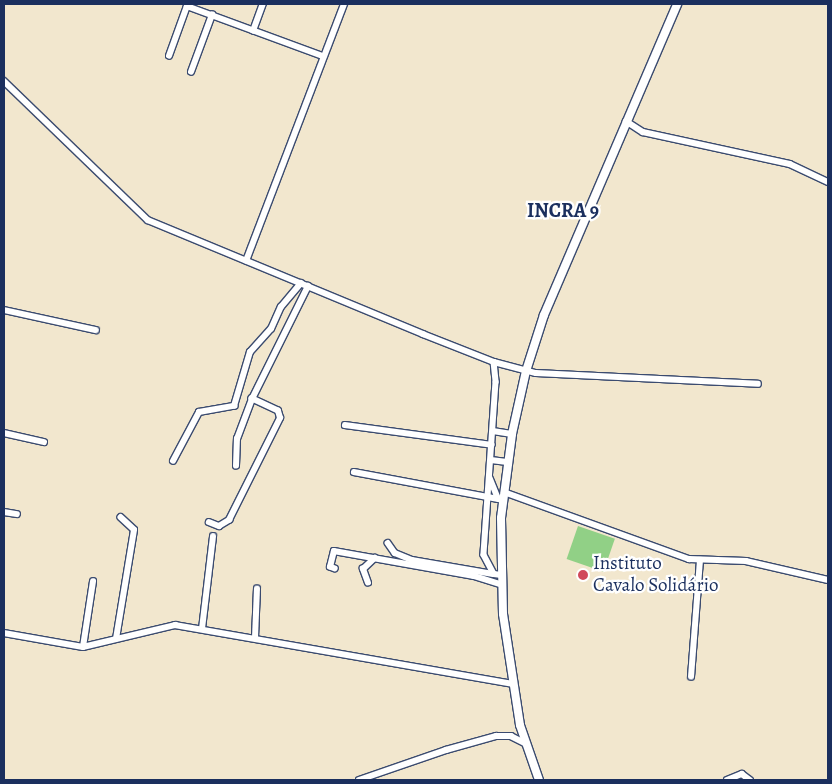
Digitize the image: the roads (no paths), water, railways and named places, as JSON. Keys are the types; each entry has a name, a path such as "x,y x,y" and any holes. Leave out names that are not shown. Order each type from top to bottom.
{"main road":[{"path":"539,780 526,744 512,684 501,584 497,574 502,497 507,462 526,371 544,315 674,5"}],"street":[{"path":"253,31 264,4"},
{"path":"246,261 344,4"},
{"path":"169,56 184,5 323,56"},
{"path":"191,72 212,15"},
{"path":"4,81 142,216 246,261 494,362 526,371 758,384"},
{"path":"626,121 643,132 790,164 828,182"},
{"path":"173,461 199,412 234,406 250,352 271,329 281,307 301,283"},
{"path":"236,466 237,439 252,399 308,286"},
{"path":"4,310 96,330"},
{"path":"494,362 496,382 484,555 497,574"},
{"path":"209,522 219,526 229,520 280,418 278,411 252,399"},
{"path":"345,425 492,446"},
{"path":"493,431 512,434"},
{"path":"4,433 44,442"},
{"path":"491,460 507,462"},
{"path":"354,472 487,496 502,497 664,552 700,560 746,561 781,566 828,580"},
{"path":"490,476 502,497"},
{"path":"4,512 17,514"},
{"path":"116,639 134,530 121,518"},
{"path":"202,629 213,537"},
{"path":"388,544 395,553 412,560 497,574"},
{"path":"335,570 330,567 334,552 474,576 501,584"},
{"path":"368,583 363,569 375,558"},
{"path":"690,677 700,560"},
{"path":"83,647 93,582"},
{"path":"255,638 257,589"},
{"path":"4,633 83,647 169,624 512,684"},
{"path":"359,780 446,750 496,736 511,736 526,744"},
{"path":"727,780 742,774 750,780"}],"place":[{"name":"Instituto Cavalo Solidário","path":"583,575"}],"district":[{"name":"INCRA 9","path":"563,210"}]}
